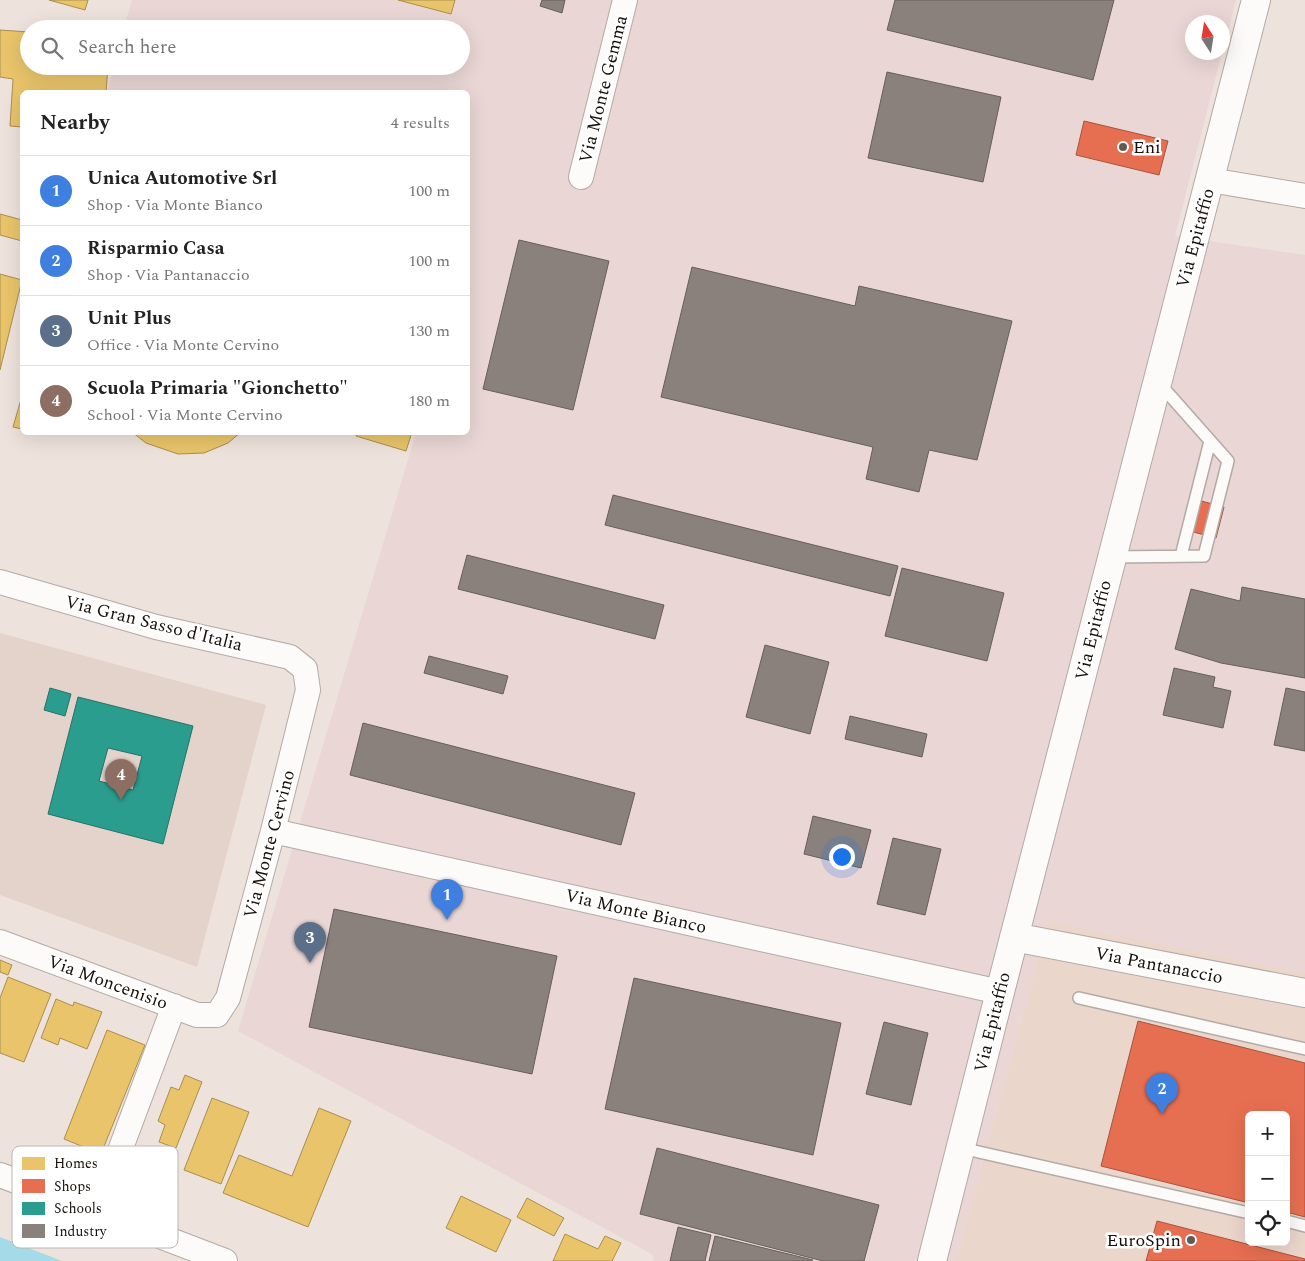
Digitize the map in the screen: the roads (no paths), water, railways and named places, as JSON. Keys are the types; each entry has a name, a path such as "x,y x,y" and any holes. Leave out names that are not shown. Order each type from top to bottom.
{"main road":[{"name":"Via Epitaffio","path":"932,1261 1256,0"},
{"name":"Via Pantanaccio","path":"1014,938 1305,993"}],"street":[{"name":"Via Monte Gemma","path":"580,178 624,0"},
{"path":"1210,180 1305,196"},
{"name":"Via Gran Sasso d'Italia","path":"0,582 156,626 290,657 305,669"},
{"name":"Via Monte Cervino","path":"217,1015 228,998 273,831 308,690 305,669"},
{"name":"Via Monte Bianco","path":"273,831 1000,992"},
{"name":"Via Moncenisio","path":"0,942 197,1015 217,1015"},
{"path":"122,1146 174,1006"},
{"path":"0,1175 12,1180"},
{"path":"178,1243 225,1261"}],"lane":[{"path":"1112,557 1204,556 1228,461 1158,381"},
{"path":"1181,556 1210,441"},
{"path":"1079,998 1305,1049"},
{"path":"961,1148 1245,1212"},
{"path":"1290,1222 1305,1226"}],"water":[{"path":"0,1237 12,1242 12,1248 28,1248 62,1261 0,1261"}],"place":[{"name":"Eni","path":"1123,147"},
{"name":"Scuola Primaria \"Gionchetto\"","path":"121,800"},
{"name":"Unica Automotive Srl","path":"447,920"},
{"name":"Unit Plus","path":"310,963"},
{"name":"Risparmio Casa","path":"1162,1114"},
{"name":"EuroSpin","path":"1191,1240"}]}
